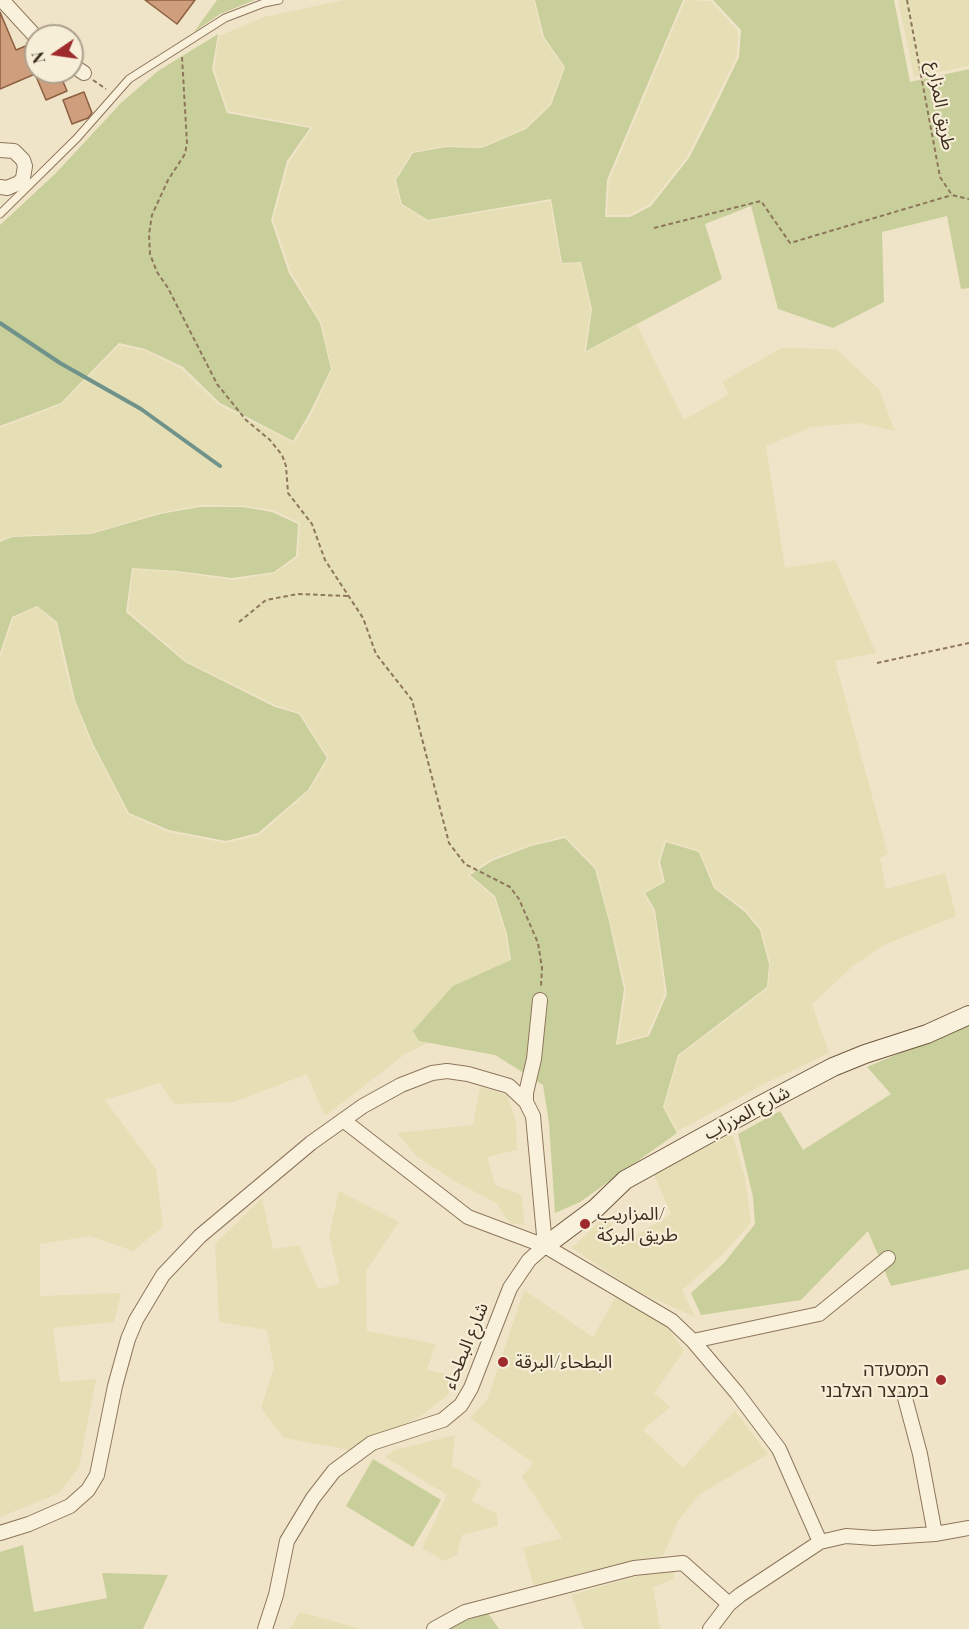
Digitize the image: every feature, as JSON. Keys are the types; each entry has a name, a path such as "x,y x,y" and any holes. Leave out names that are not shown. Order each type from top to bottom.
{"street":[{"path":"2,0 24,24"},
{"path":"0,150 8,149 19,155 23,160 25,172 19,183 13,187 0,187"},
{"path":"526,1102 534,1059 540,1000"},
{"name":"شارع المزراب","path":"545,1246 596,1208 625,1180 759,1106 833,1067 927,1034 969,1015"},
{"path":"0,1533 29,1524 70,1506 88,1490 97,1475 115,1386 128,1339 136,1320 163,1275 200,1236 311,1143 363,1106 402,1085 432,1073 468,1074 509,1086 526,1102 533,1116 545,1246"},
{"path":"343,1120 468,1217 545,1246 672,1321 693,1341 737,1393 779,1449 820,1542"},
{"name":"شارع البطحاء","path":"265,1629 276,1595 286,1540 313,1498 334,1471 372,1443 443,1420 461,1404 471,1388 510,1288 529,1260 545,1246"},
{"path":"693,1341 819,1314 888,1258"},
{"path":"905,1398 920,1455 936,1534"},
{"path":"710,1629 729,1604 740,1595 820,1542 846,1536 874,1538 936,1534 969,1528"},
{"path":"434,1629 465,1612 634,1568 682,1563 729,1604"}],"lane":[{"path":"0,214 77,138 129,79 225,18 264,3 279,0"}],"path":[{"name":"طريق المزارع","path":"907,0 940,177 952,195"},
{"path":"181,46 187,143 185,154 168,180 152,215 148,234 150,254 157,272 168,288 217,384 246,420 270,440 282,455 286,466 288,493 312,524 325,560 363,618 376,654 412,700 449,843 465,864 510,887 519,899 538,943 542,968 540,1000"},
{"path":"84,74 114,96"},
{"path":"654,228 761,201 790,243 952,195 969,199"},
{"path":"238,622 266,600 298,594 348,596"},
{"path":"877,663 969,643"}],"shaded area":[{"path":"344,0 534,0 542,37 564,67 550,104 525,128 482,147 446,146 412,152 395,180 401,205 428,221 550,201 561,264 580,263 591,309 584,353 637,325 684,420 729,394 722,382 781,348 836,349 879,389 895,431 859,423 811,427 766,446 785,568 835,560 876,653 835,661 888,854 880,858 886,889 945,873 956,916 884,945 853,966 812,1004 829,1053 764,1084 678,1131 664,1107 679,1056 768,988 770,963 761,929 746,910 715,887 700,851 665,840 658,862 663,882 643,893 654,911 665,994 647,1035 618,1043 626,989 610,921 596,868 565,836 491,859 468,875 494,897 506,934 511,972 436,1039 405,1054 325,1116 307,1074 234,1102 174,1104 160,1083 105,1100 156,1169 163,1227 133,1251 90,1236 40,1244 40,1296 121,1293 114,1322 53,1328 60,1382 96,1379 79,1467 59,1493 0,1517 0,658 13,618 37,607 56,623 74,700 92,745 128,814 168,832 226,843 259,835 309,791 329,758 300,713 275,705 186,661 128,611 133,569 232,580 275,573 298,557 300,523 273,510 243,506 200,505 159,513 91,533 12,536 0,540 0,428 62,404 119,345 144,350 182,369 219,405 294,443 311,415 332,369 321,322 291,272 273,220 289,162 313,127 228,111 214,69 219,36 264,17"},
{"path":"685,0 711,1 738,31 737,56 687,157 650,204 629,215 607,215 609,181"},
{"path":"898,0 969,0 969,66 914,77"},
{"path":"480,1087 507,1095 516,1121 517,1150 487,1157 495,1185 522,1195 524,1225 510,1223 496,1203 417,1157 397,1133 473,1125"},
{"path":"732,1133 745,1177 751,1223 722,1255 682,1290 695,1317 635,1290 572,1248 606,1215 622,1244 671,1214 654,1175"},
{"path":"339,1191 399,1222 366,1271 367,1331 436,1344 427,1370 453,1375 448,1395 421,1416 350,1450 284,1438 261,1408 274,1368 267,1330 219,1322 215,1244 262,1198 273,1249 299,1245 318,1289 340,1284 329,1236"},
{"path":"524,1290 593,1337 617,1295 668,1328 684,1351 654,1393 670,1407 643,1430 683,1468 735,1411 768,1454 700,1494 679,1519 663,1556 618,1564 534,1586 523,1548 562,1538 522,1477 533,1463 470,1418 487,1400"},
{"path":"455,1435 452,1466 482,1482 471,1501 497,1514 498,1526 462,1535 457,1555 444,1561 422,1548 447,1495 385,1457 395,1450"},
{"path":"674,1569 674,1579 653,1587 660,1629 584,1629 571,1595 634,1577"},
{"path":"300,1612 362,1629 290,1629"}],"green space":[{"path":"217,0 255,0 220,14 194,32"},
{"path":"535,0 683,0 607,180 605,217 630,217 651,206 689,158 739,57 741,30 713,0 894,0 910,82 969,69 969,288 961,289 947,216 882,232 884,302 833,328 778,309 751,206 705,224 722,279 586,351 592,309 581,262 562,263 551,199 428,220 402,204 396,180 413,153 446,147 482,148 526,129 551,105 565,67 544,37"},
{"path":"218,34 212,69 227,113 310,128 287,161 271,220 289,273 320,323 331,369 309,414 293,441 220,403 183,367 145,349 119,343 61,403 0,426 0,225 55,174 121,103 158,71"},
{"path":"200,507 243,507 272,512 298,524 296,556 274,572 232,578 132,568 126,612 185,662 275,707 299,714 327,758 308,790 258,833 226,841 169,830 129,813 93,744 75,700 57,622 37,606 12,617 0,653 0,542 12,537 91,534 160,514"},
{"path":"565,838 595,869 609,921 624,989 616,1045 649,1036 667,994 655,910 645,893 665,882 660,862 666,842 699,852 714,888 745,912 760,930 769,964 767,987 678,1055 663,1107 677,1133 580,1202 555,1213 549,1123 543,1085 495,1055 419,1041 413,1031 453,986 511,960 507,934 495,896 470,875 492,861 531,846"},
{"path":"969,1024 969,1269 891,1286 868,1231 801,1300 701,1315 691,1293 724,1263 755,1224 753,1197 738,1134 780,1111 803,1150 891,1094 867,1067"},
{"path":"373,1459 441,1500 413,1547 346,1506"},
{"path":"23,1545 34,1612 107,1598 102,1573 168,1575 143,1629 0,1629 0,1552"},
{"path":"488,1613 499,1629 448,1629 458,1623"}],"building":[{"path":"145,0 195,0 177,24"},
{"path":"0,12 16,50 24,47 24,79 0,89"},
{"path":"39,84 64,84 67,91 46,100"},
{"path":"84,92 92,113 88,118 72,124 63,100"}],"waterway":[{"path":"0,323 60,363 141,409 220,466"}],"place":[{"name":"المزاريب/ طريق البركة","path":"585,1224"},
{"name":"البطحاء/البرقة","path":"503,1362"},
{"name":"המסעדה במבצר הצלבני","path":"941,1380"}]}
